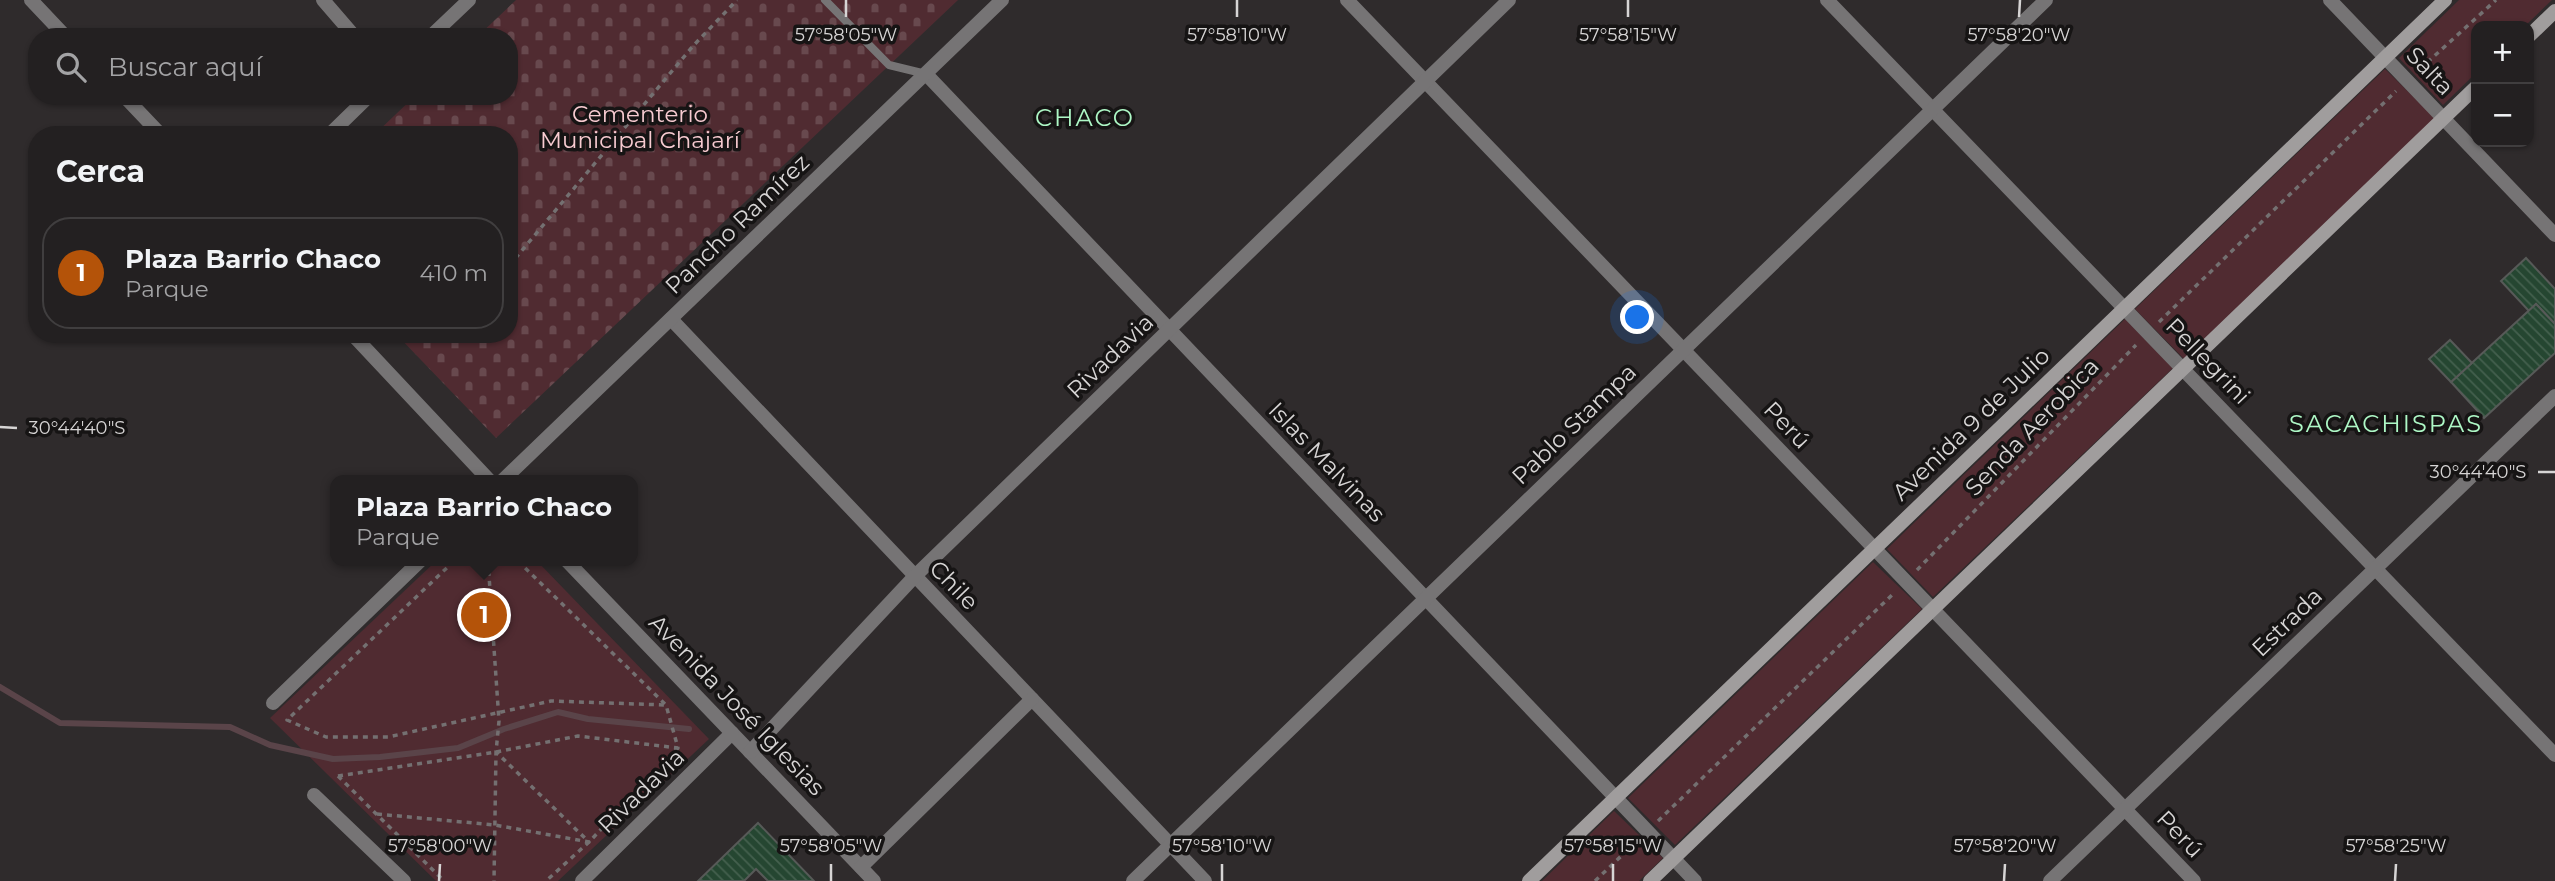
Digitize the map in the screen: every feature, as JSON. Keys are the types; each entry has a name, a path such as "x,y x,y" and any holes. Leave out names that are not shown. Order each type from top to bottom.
{"main road":[{"name":"Avenida 9 de Julio","path":"1528,881 2445,0"},
{"path":"2534,31 2555,11"},
{"path":"1650,881 2471,92"}],"street":[{"path":"31,0 57,28"},
{"path":"323,0 347,28"},
{"path":"439,28 469,0"},
{"name":"Pancho Ramírez","path":"508,475 1002,0"},
{"name":"Perú","path":"1347,0 2194,881"},
{"name":"Rivadavia","path":"750,752 915,576 1509,0"},
{"name":"Pellegrini","path":"1827,0 2555,755"},
{"name":"Pablo Stampa","path":"1133,881 2046,0"},
{"name":"Salta","path":"2330,0 2555,235"},
{"name":"Islas Malvinas","path":"926,74 1695,881"},
{"path":"133,105 152,126"},
{"path":"339,126 360,105"},
{"name":"Chile","path":"671,319 1205,881"},
{"path":"360,343 484,475"},
{"name":"Estrada","path":"2050,881 2555,396"},
{"path":"273,703 415,566"},
{"name":"Avenida José Iglesias","path":"572,566 874,881"},
{"path":"860,867 1032,699"},
{"name":"Rivadavia","path":"582,881 732,733"},
{"path":"314,795 404,881"}],"lane":[{"path":"825,0 889,65 926,74"}],"path":[{"path":"518,255 693,46 737,0"},
{"name":"Senda Aerobica","path":"1595,881 1906,582 2149,332 2407,80 2496,0"},
{"path":"449,566 287,720 326,737 388,737 551,701 666,705"},
{"path":"488,566 499,721 494,881"},
{"path":"523,566 666,705 678,748"},
{"path":"444,881 338,776 496,752 578,736 678,748"},
{"path":"546,881 589,842 678,748"},
{"path":"496,752 589,842"},
{"path":"377,814 495,825 589,842"}],"green space":[{"name":"Cementerio Municipal Chajarí","path":"516,0 958,0 496,438 405,343 518,343 518,126 383,126 406,105 518,105 518,28 486,28"},
{"path":"2459,0 2552,0 2530,21 2471,21 2471,78 2443,105 2399,58"},
{"path":"2385,69 2435,118 2184,359 2135,309"},
{"path":"2125,319 2173,368 1933,597 1887,549"},
{"path":"1873,562 1922,609 1675,845 1628,798"},
{"path":"431,566 542,566 709,739 558,881 436,881 270,718"},
{"path":"1614,811 1663,858 1639,881 1542,881"}],"building":[{"path":"2526,258 2555,289 2555,324 2536,304 2529,311 2501,281"},
{"path":"2536,304 2555,324 2555,353 2484,418 2451,382"},
{"path":"2450,340 2472,363 2451,382 2429,359"},
{"path":"758,823 814,881 768,881 756,869 744,881 698,881"}],"waterway":[{"path":"0,687 60,723 230,727 270,745 333,759 380,757 458,748 504,729 558,712 588,719 689,729"}],"place":[{"name":"Plaza Barrio Chaco","path":"484,615"}],"district":[{"name":"CHACO","path":"1085,118"},
{"name":"SACACHISPAS","path":"2386,424"}]}
